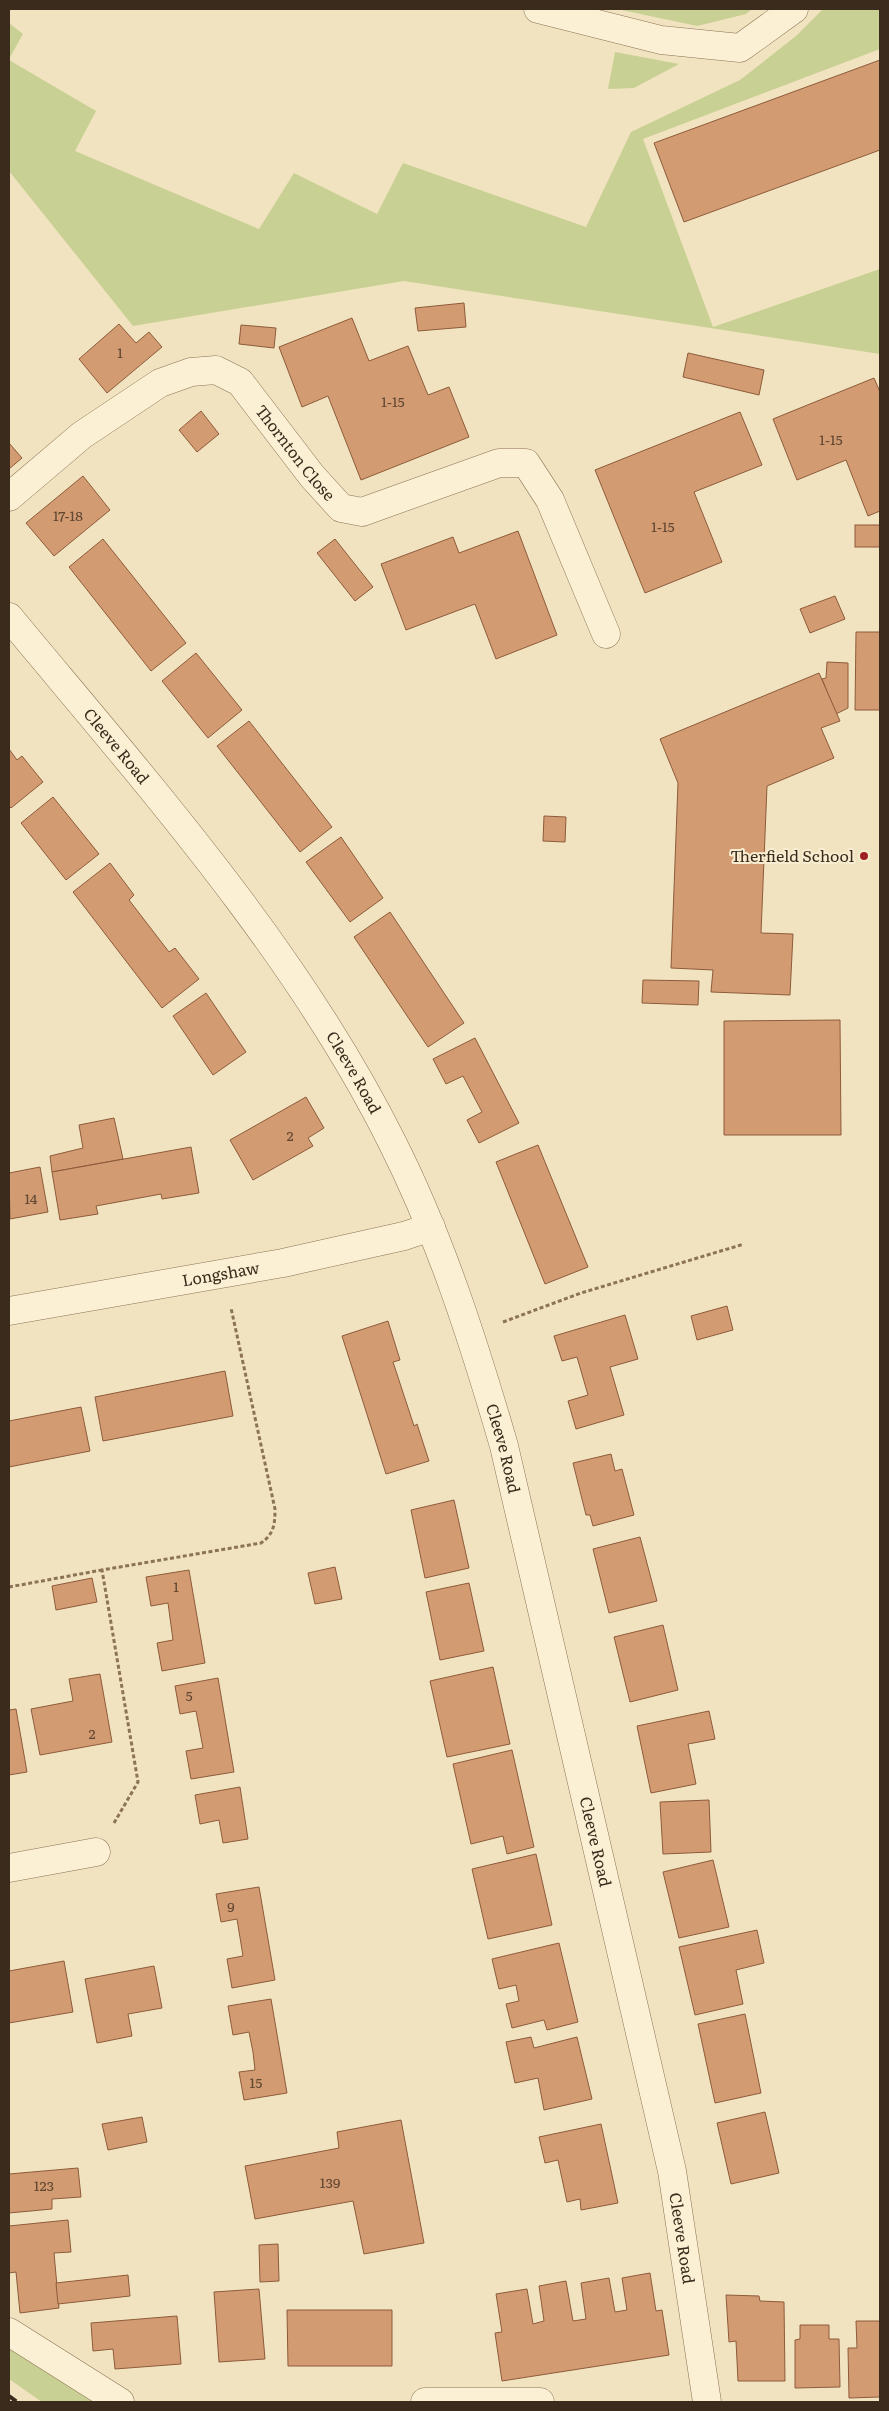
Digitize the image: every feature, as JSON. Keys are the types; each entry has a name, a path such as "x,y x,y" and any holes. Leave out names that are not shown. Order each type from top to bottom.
{"street":[{"path":"538,9 661,40 740,48 792,10"},
{"name":"Thornton Close","path":"9,496 82,435 160,383 191,372 216,370 240,382 312,476 341,508 362,512 500,463 526,464 550,500 606,634"},
{"name":"Cleeve Road","path":"9,617 152,790 310,999 392,1142 431,1227 469,1334 504,1446 672,2171 707,2402"},
{"name":"Longshaw","path":"9,1312 283,1263 395,1238 431,1227"},
{"path":"9,1868 96,1852"},
{"path":"9,2332 120,2402"},
{"path":"425,2402 540,2402"}],"path":[{"path":"469,1334 581,1293 744,1244"},
{"path":"9,1588 260,1542 270,1536 275,1524 275,1509 223,1273"},
{"path":"96,1852 138,1782 102,1570"}],"green space":[{"path":"617,9 752,9 746,14 697,26"},
{"path":"823,9 880,9 880,49 643,139 713,327 880,269 880,354 404,281 133,326 9,171 9,60 96,111 75,151 259,229 294,173 377,214 403,163 586,227 631,132 740,80 796,36"},
{"path":"9,23 23,34 9,59"},
{"path":"615,52 679,64 634,88 608,89"},
{"path":"9,2348 94,2402 42,2402 9,2379"}],"building":[{"path":"880,60 880,150 684,222 654,143"},
{"path":"464,303 466,327 418,331 415,308"},
{"path":"352,318 369,361 408,346 428,395 449,387 469,437 361,480 328,396 302,407 279,347"},
{"path":"119,324 136,343 149,332 162,347 107,393 79,359"},
{"path":"241,325 276,328 274,348 239,344"},
{"path":"688,353 764,370 759,395 683,377"},
{"path":"874,378 880,392 880,511 868,516 846,460 797,480 773,419"},
{"path":"201,411 219,434 197,452 179,430"},
{"path":"740,412 762,465 694,492 722,562 645,593 595,470"},
{"path":"9,443 22,458 9,469"},
{"path":"83,476 110,510 54,556 26,523"},
{"path":"855,525 880,525 880,547 855,547"},
{"path":"518,531 557,635 496,659 475,604 406,630 381,564 453,537 459,553"},
{"path":"103,539 186,643 151,671 69,567"},
{"path":"335,539 373,587 355,601 317,553"},
{"path":"835,596 845,619 810,633 800,609"},
{"path":"856,632 880,632 880,710 855,710"},
{"path":"196,653 242,710 208,738 162,681"},
{"path":"827,662 848,663 848,708 836,714 822,679 826,678"},
{"path":"819,673 840,721 821,728 834,758 767,786 761,933 793,934 790,995 711,992 713,970 671,968 678,783 660,739"},
{"path":"249,721 332,827 300,852 217,746"},
{"path":"9,749 17,760 22,756 43,782 11,808 9,806"},
{"path":"53,797 99,854 66,880 21,823"},
{"path":"544,816 566,817 565,842 543,841"},
{"path":"341,837 383,898 350,922 306,862"},
{"path":"110,863 134,895 129,900 169,952 175,948 199,979 162,1008 73,892"},
{"path":"390,912 464,1023 428,1047 354,937"},
{"path":"643,980 699,981 698,1005 642,1003"},
{"path":"206,993 246,1052 213,1075 173,1016"},
{"path":"840,1020 841,1135 724,1135 724,1021"},
{"path":"475,1038 519,1123 479,1143 467,1120 482,1112 463,1076 446,1084 433,1059"},
{"path":"306,1097 324,1128 308,1138 313,1146 253,1180 230,1140"},
{"path":"114,1118 123,1159 52,1172 50,1156 83,1148 79,1125"},
{"path":"538,1145 588,1267 545,1284 496,1162"},
{"path":"191,1147 199,1193 162,1199 161,1194 96,1206 98,1214 60,1220 52,1172"},
{"path":"40,1167 48,1212 10,1219 9,1173"},
{"path":"727,1306 733,1330 697,1340 691,1316"},
{"path":"625,1315 638,1359 610,1367 624,1415 576,1429 568,1401 588,1395 577,1357 562,1361 554,1336"},
{"path":"388,1321 400,1360 393,1362 414,1426 417,1424 429,1461 386,1474 342,1336"},
{"path":"225,1371 233,1416 103,1441 95,1397"},
{"path":"81,1407 90,1451 9,1467 9,1421"},
{"path":"611,1454 615,1471 622,1469 634,1515 593,1526 590,1515 586,1515 573,1463"},
{"path":"454,1500 469,1568 425,1578 411,1510"},
{"path":"640,1537 657,1601 609,1613 593,1549"},
{"path":"335,1567 342,1599 315,1604 308,1573"},
{"path":"189,1570 205,1663 162,1671 157,1643 173,1640 168,1603 151,1606 146,1577"},
{"path":"92,1578 97,1602 56,1610 52,1586"},
{"path":"469,1583 484,1651 440,1660 426,1592"},
{"path":"663,1625 678,1690 630,1702 614,1637"},
{"path":"493,1667 510,1744 447,1757 430,1681"},
{"path":"100,1674 112,1742 40,1755 31,1709 73,1701 69,1679"},
{"path":"218,1678 234,1772 191,1779 186,1751 203,1748 196,1711 180,1714 175,1686"},
{"path":"16,1709 27,1772 9,1775 9,1710"},
{"path":"709,1711 715,1739 688,1744 696,1784 651,1793 637,1726"},
{"path":"512,1750 534,1847 507,1854 503,1836 471,1844 453,1764"},
{"path":"240,1787 248,1839 223,1843 219,1820 200,1824 195,1795"},
{"path":"709,1800 711,1852 663,1854 660,1802"},
{"path":"536,1854 552,1925 488,1939 472,1869"},
{"path":"713,1860 729,1927 679,1938 663,1872"},
{"path":"259,1887 275,1980 232,1988 227,1959 243,1956 237,1919 221,1922 216,1894"},
{"path":"757,1930 764,1963 736,1970 743,2004 695,2015 679,1947"},
{"path":"559,1943 578,2022 547,2030 544,2020 512,2028 506,2004 519,2001 516,1985 499,1989 492,1959"},
{"path":"64,1961 73,2012 9,2023 9,1971"},
{"path":"154,1966 162,2008 128,2014 132,2036 97,2043 85,1979"},
{"path":"271,1999 287,2093 244,2100 239,2072 255,2070 253,2052 249,2032 233,2035 228,2006"},
{"path":"745,2014 761,2093 715,2103 698,2024"},
{"path":"531,2037 534,2048 577,2037 592,2099 544,2110 538,2078 515,2083 506,2042"},
{"path":"765,2112 779,2173 731,2184 717,2123"},
{"path":"142,2117 147,2142 108,2150 102,2124"},
{"path":"401,2120 424,2243 364,2254 353,2201 255,2219 245,2166 339,2148 337,2132"},
{"path":"601,2124 618,2203 581,2210 580,2199 567,2202 558,2160 545,2163 539,2137"},
{"path":"78,2168 81,2197 52,2199 52,2209 9,2213 9,2174"},
{"path":"68,2220 71,2252 54,2253 59,2308 20,2313 16,2272 9,2273 9,2226"},
{"path":"278,2244 279,2281 260,2282 259,2245"},
{"path":"650,2273 656,2311 662,2310 669,2355 502,2381 495,2333 502,2332 496,2294 527,2289 533,2324 544,2321 539,2286 566,2281 573,2321 586,2319 581,2283 609,2278 615,2312 627,2310 622,2278"},
{"path":"128,2275 130,2296 58,2304 56,2283"},
{"path":"259,2289 265,2359 219,2362 214,2292"},
{"path":"726,2295 759,2296 760,2301 784,2302 785,2381 738,2381 736,2341 729,2342"},
{"path":"287,2310 392,2310 392,2366 288,2366"},
{"path":"177,2316 181,2364 115,2369 113,2349 93,2351 91,2323"},
{"path":"856,2321 880,2321 880,2397 849,2398 848,2348 857,2348"},
{"path":"800,2325 829,2325 829,2339 839,2339 840,2387 795,2388 795,2340 800,2339"}],"railway":[{"path":"9,2396 17,2402"}],"place":[{"name":"Therfield School","path":"864,856"}]}
